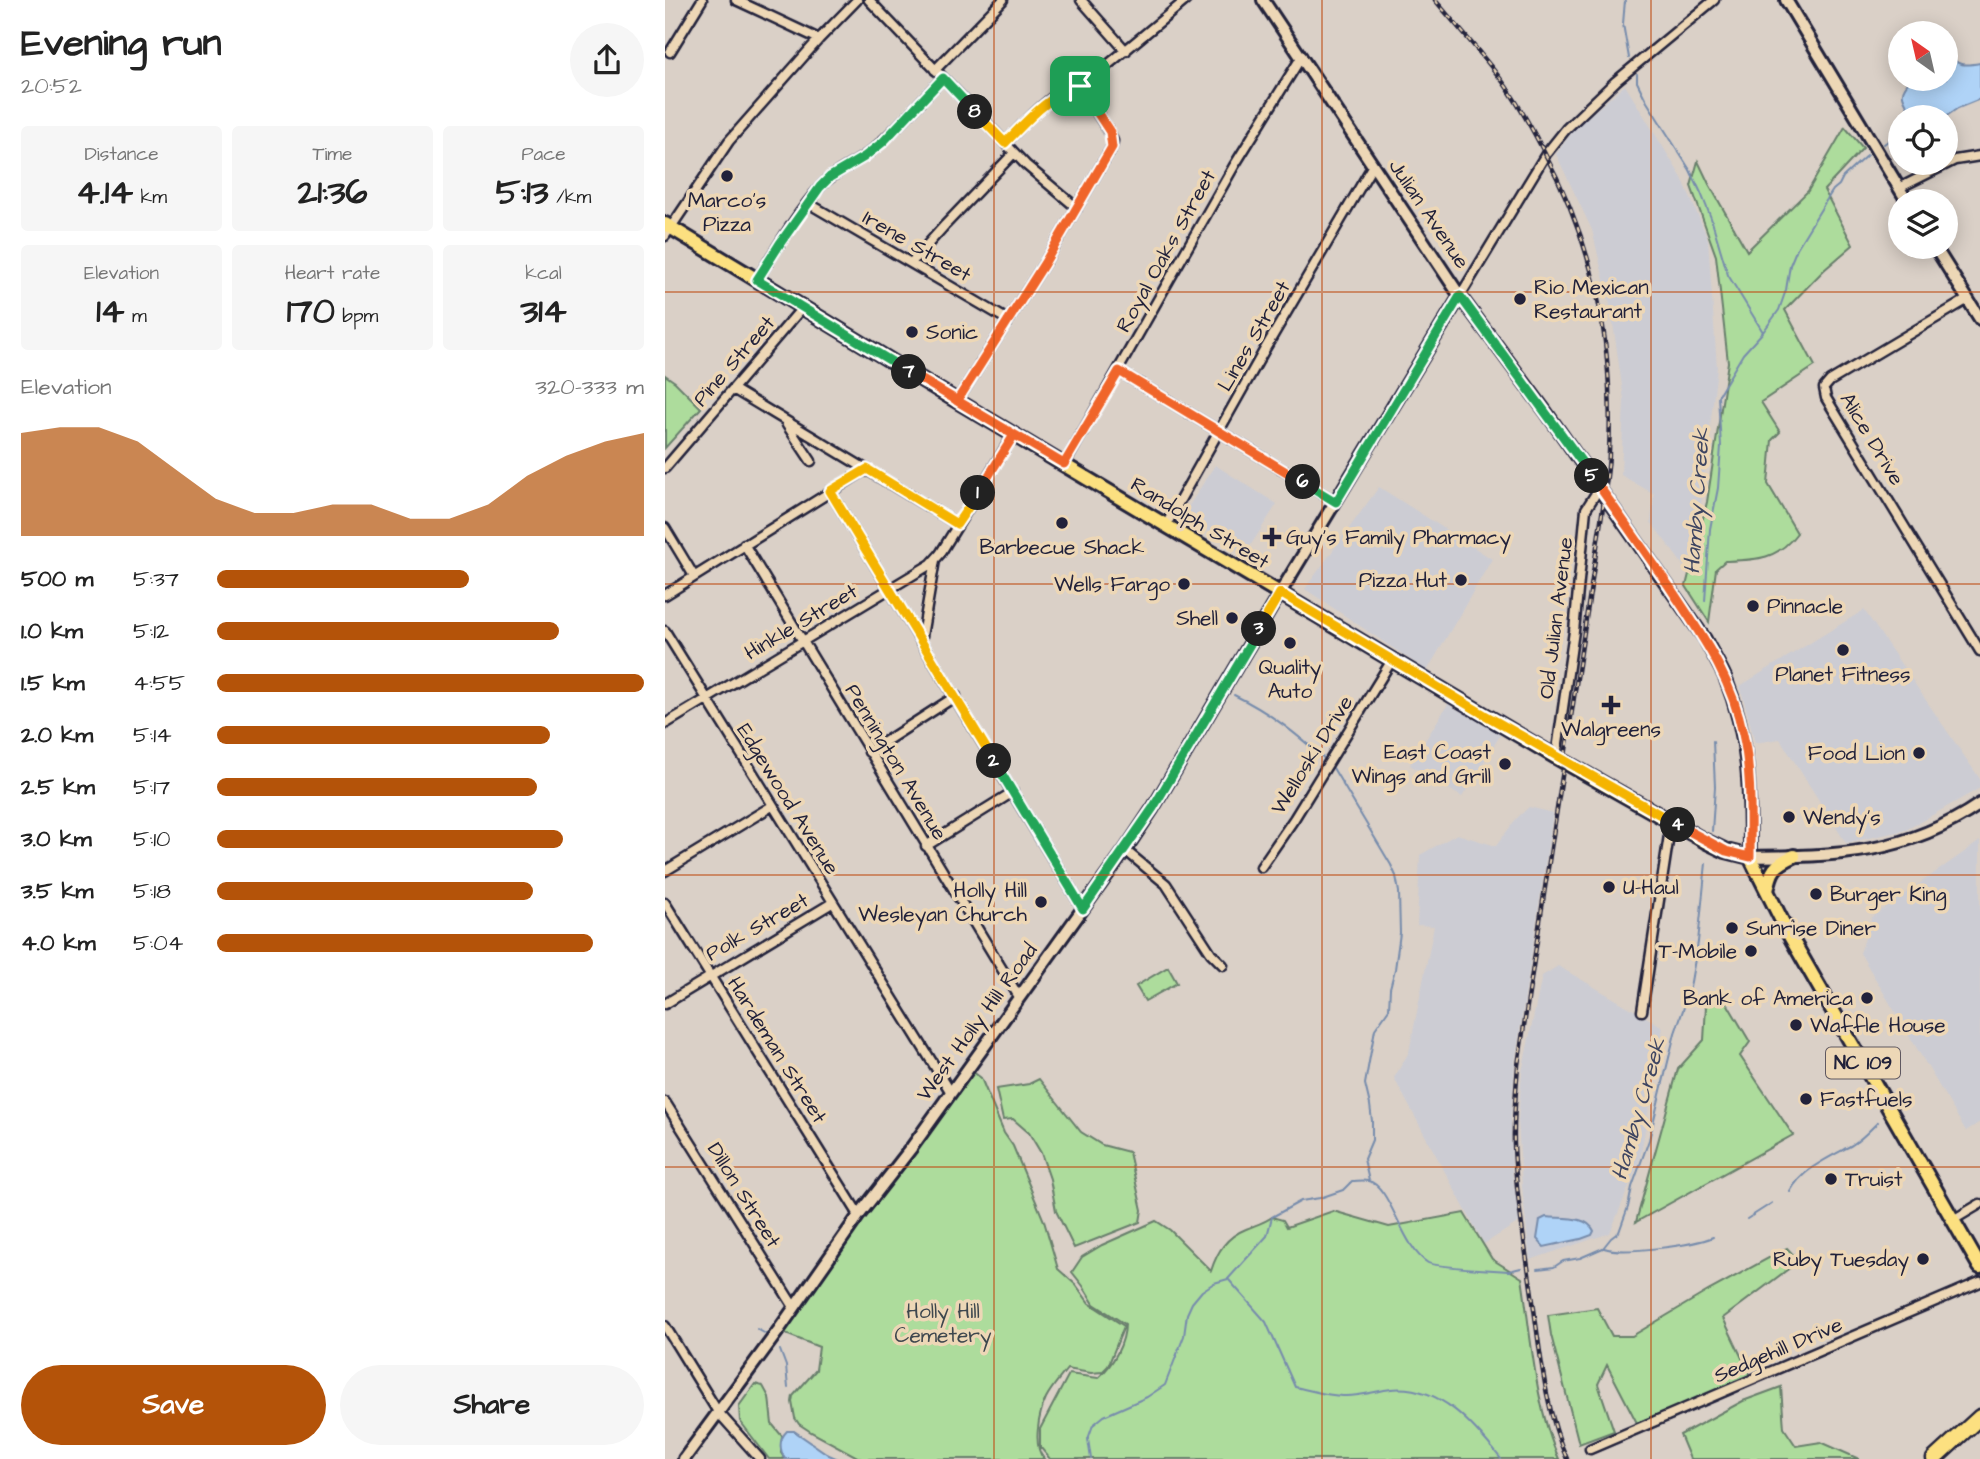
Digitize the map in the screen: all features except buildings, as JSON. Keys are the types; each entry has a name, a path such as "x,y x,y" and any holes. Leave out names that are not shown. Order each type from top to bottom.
{"highway":[{"path":"1934,1459 1980,1417"}],"main road":[{"name":"Randolph Street","path":"667,229 757,280 1556,757 1726,851 1750,857"},
{"path":"1767,891 1773,869 1794,856"},
{"name":"NC 109","path":"1750,857 1787,931 1980,1267"}],"street":[{"path":"670,52 702,0"},
{"path":"736,0 819,39"},
{"path":"667,229 729,141 857,0"},
{"path":"869,0 1014,153 1077,208"},
{"path":"935,70 1003,0"},
{"path":"1081,0 1126,51"},
{"path":"1005,143 1049,100 1080,86 1186,0"},
{"name":"Julian Avenue","path":"1263,0 1460,296 1600,487 1705,639 1724,674 1744,736 1751,794 1750,857"},
{"path":"1460,296 1539,164 1566,128 1616,81 1714,0"},
{"path":"1786,0 1899,188 1955,160 1980,156"},
{"name":"Royal Oaks Street","path":"1064,464 1240,156 1302,56"},
{"path":"757,280 820,187 830,177 883,142 943,78"},
{"path":"957,401 1108,156 1112,141 1110,132 1080,86"},
{"path":"911,263 1014,153"},
{"name":"Lines Street","path":"1166,525 1373,165"},
{"name":"Irene Street","path":"808,204 1008,320"},
{"path":"1943,259 1980,319"},
{"name":"West Holly Hill Road","path":"684,1459 1125,850 1153,808 1460,296"},
{"name":"Alice Drive","path":"1968,299 1831,381 1825,388 1826,398 1980,651"},
{"name":"Pine Street","path":"665,468 802,308"},
{"path":"1119,371 1336,502"},
{"path":"733,389 957,524"},
{"path":"785,422 811,461"},
{"name":"Hinkle Street","path":"665,724 927,567 935,560 1014,435"},
{"path":"665,595 867,469"},
{"name":"Old Julian Avenue","path":"1556,757 1574,631 1586,509 1600,487"},
{"path":"830,491 1083,909"},
{"path":"665,528 694,576"},
{"name":"Pennington Avenue","path":"744,544 1019,997"},
{"path":"921,642 935,560"},
{"name":"Edgewood Avenue","path":"665,631 950,1091"},
{"name":"Welloski Drive","path":"1261,867 1294,819 1392,660"},
{"path":"869,752 956,696"},
{"path":"926,846 1013,792"},
{"path":"1750,857 1859,852 1904,842 1947,824 1980,804"},
{"path":"665,871 772,806"},
{"path":"1642,1011 1671,822"},
{"path":"1125,850 1166,884 1211,953 1223,965"},
{"name":"Hardeman Street","path":"665,903 859,1215"},
{"name":"Polk Street","path":"665,1004 832,903"},
{"name":"Dillon Street","path":"665,1102 794,1307"},
{"path":"1953,1220 1980,1204"},
{"name":"Sedgehill Drive","path":"1590,1450 1980,1282"},
{"path":"665,1326 718,1412 760,1459"}],"shaded area":[{"path":"1625,85 1682,178 1708,239 1717,368 1697,538 1686,569 1651,522 1654,494 1621,475 1624,400 1611,309 1592,230 1556,154 1575,128"},
{"path":"1215,465 1277,504 1245,554 1183,515"},
{"path":"1379,487 1492,559 1427,671 1305,589"},
{"path":"1864,610 1980,779 1980,788 1906,830 1846,843 1780,739 1755,743 1740,686"},
{"path":"1448,704 1501,734 1462,797 1410,765"},
{"path":"1529,807 1553,813 1515,1063 1511,1118 1512,1170 1519,1222 1484,1244 1394,1078 1409,1052 1434,926 1417,925 1420,855 1457,834 1496,846 1516,819"},
{"path":"1980,841 1980,1122 1966,1131 1860,953 1872,917"},
{"path":"1558,966 1663,1027 1640,1159 1610,1233 1530,1260 1518,1120 1522,1072 1542,976"}],"green space":[{"path":"1845,127 1863,148 1824,190 1853,245 1785,310 1815,366 1761,402 1780,432 1772,440 1768,484 1797,533 1782,549 1765,557 1725,561 1716,569 1709,622 1686,586 1707,502 1728,362 1716,256 1691,186 1698,161 1747,251 1808,191"},
{"path":"665,375 701,408 665,448"},
{"path":"1168,967 1177,983 1145,1001 1136,986"},
{"path":"1721,993 1750,1042 1740,1056 1793,1135 1636,1222 1678,1069 1704,1040 1706,1006"},
{"name":"Holly Hill Cemetery","path":"968,1068 981,1078 1004,1133 1013,1146 1044,1221 1058,1269 1076,1285 1089,1303 1124,1326 1108,1366 1102,1372 1067,1369 1048,1394 1038,1429 1038,1446 1044,1459 861,1459 811,1432 795,1418 793,1396 816,1370 819,1347 778,1331"},
{"path":"1039,1079 1081,1132 1102,1145 1129,1152 1142,1210 1140,1222 1074,1248 1056,1211 1050,1179 1041,1153 1029,1133 1013,1119 1003,1120 996,1089 1029,1084"},
{"path":"1333,1211 1389,1227 1464,1213 1492,1259 1522,1278 1539,1394 1559,1459 1050,1459 1040,1447 1040,1429 1069,1374 1098,1378 1109,1367 1123,1339 1125,1324 1094,1304 1072,1272 1082,1257 1156,1221 1170,1230 1211,1271 1223,1246 1239,1232 1272,1217 1283,1220 1287,1227"},
{"path":"1787,1248 1799,1261 1723,1318 1751,1377 1637,1423 1607,1365 1598,1384 1614,1431 1579,1444 1548,1315 1597,1308 1612,1336 1632,1336"},
{"path":"755,1384 763,1386 769,1397 772,1424 782,1436 781,1453 785,1459 769,1459 740,1421 739,1406"},
{"path":"1781,1387 1784,1428 1796,1446 1821,1442 1859,1459 1690,1459 1680,1435 1743,1401"}],"water":[{"path":"1958,62 1969,65 1980,63 1980,99 1958,108 1958,105 1907,105 1903,93 1958,91"},
{"path":"1546,1217 1580,1220 1586,1222 1594,1231 1592,1235 1581,1239 1544,1247 1537,1239 1540,1220"},
{"path":"787,1431 794,1431 838,1459 785,1459 781,1444"}],"waterway":[{"path":"1625,0 1623,24 1629,58"},
{"path":"1637,74 1637,82 1647,102 1690,170 1701,193 1728,275 1763,332"},
{"name":"Hamby Creek","path":"1884,144 1888,141"},
{"name":"Hamby Creek","path":"1705,601 1710,529 1718,488 1721,446 1718,396 1743,354 1779,310 1797,248 1824,204 1843,177 1867,155"},
{"path":"1234,695 1282,724 1326,760"},
{"name":"Hamby Creek","path":"1712,831 1715,787 1713,741"},
{"path":"1333,768 1391,865 1399,892 1400,933 1389,1009 1375,1029 1365,1084 1372,1121 1372,1140 1364,1159 1369,1181"},
{"name":"Hamby Creek","path":"1538,1269 1554,1267 1563,1261 1580,1258 1603,1248 1619,1232 1649,1140 1675,1033 1689,993 1698,942 1706,863"},
{"path":"1790,1192 1809,1170 1856,1143 1878,1122"},
{"name":"Hamby Creek","path":"1091,1459 1088,1439 1093,1425 1104,1416 1147,1397 1165,1385 1184,1336 1187,1314 1192,1303 1202,1291 1214,1283 1228,1279 1267,1236 1272,1217 1301,1201 1343,1190 1352,1181 1368,1181 1383,1193 1410,1244 1428,1263 1509,1271 1521,1268"},
{"path":"1747,1219 1772,1203"},
{"path":"1604,1248 1658,1248 1713,1237"},
{"path":"1229,1280 1266,1322 1295,1387 1337,1396 1355,1396 1391,1389 1409,1389 1425,1393 1454,1409 1501,1459"},
{"path":"757,1329 766,1334"},
{"path":"780,1350 786,1366 788,1388"}],"railway":[{"path":"1435,0 1509,90 1561,186 1588,259 1604,334 1608,372 1609,457 1605,494 1518,1065 1514,1115 1517,1186 1542,1366 1554,1423 1567,1459"}],"place":[{"name":"Marco's Pizza","path":"727,176"},
{"name":"Rio Mexican Restaurant","path":"1520,299"},
{"name":"Sonic","path":"912,332"},
{"name":"Barbecue Shack","path":"1062,523"},
{"name":"Guy's Family Pharmacy","path":"1272,537"},
{"name":"Pizza Hut","path":"1461,580"},
{"name":"Wells Fargo","path":"1184,584"},
{"name":"Pinnacle","path":"1753,606"},
{"name":"Shell","path":"1232,618"},
{"name":"Quality Auto","path":"1290,643"},
{"name":"Planet Fitness","path":"1843,650"},
{"name":"Walgreens","path":"1611,705"},
{"name":"Food Lion","path":"1919,753"},
{"name":"East Coast Wings and Grill","path":"1505,764"},
{"name":"Wendy's","path":"1789,817"},
{"name":"U-Haul","path":"1609,887"},
{"name":"Burger King","path":"1816,894"},
{"name":"Holly Hill Wesleyan Church","path":"1041,902"},
{"name":"Sunrise Diner","path":"1732,928"},
{"name":"T-Mobile","path":"1751,951"},
{"name":"Bank of America","path":"1867,998"},
{"name":"Waffle House","path":"1796,1025"},
{"name":"Fastfuels","path":"1806,1099"},
{"name":"Truist","path":"1831,1179"},
{"name":"Ruby Tuesday","path":"1923,1259"}],"route":[{"path":"1080,86 1049,100 1005,143 943,78 883,142 851,166 830,177 820,187 757,280 957,401 1064,464 1119,371 1336,502 1460,296 1624,520 1705,639 1724,674 1744,736 1751,794 1750,857 1726,851 1705,841 1556,757 1280,593 1153,808 1083,909 830,491 867,469 957,524 1014,435 957,401 1044,264 1112,147 1110,132 1080,86"}]}
